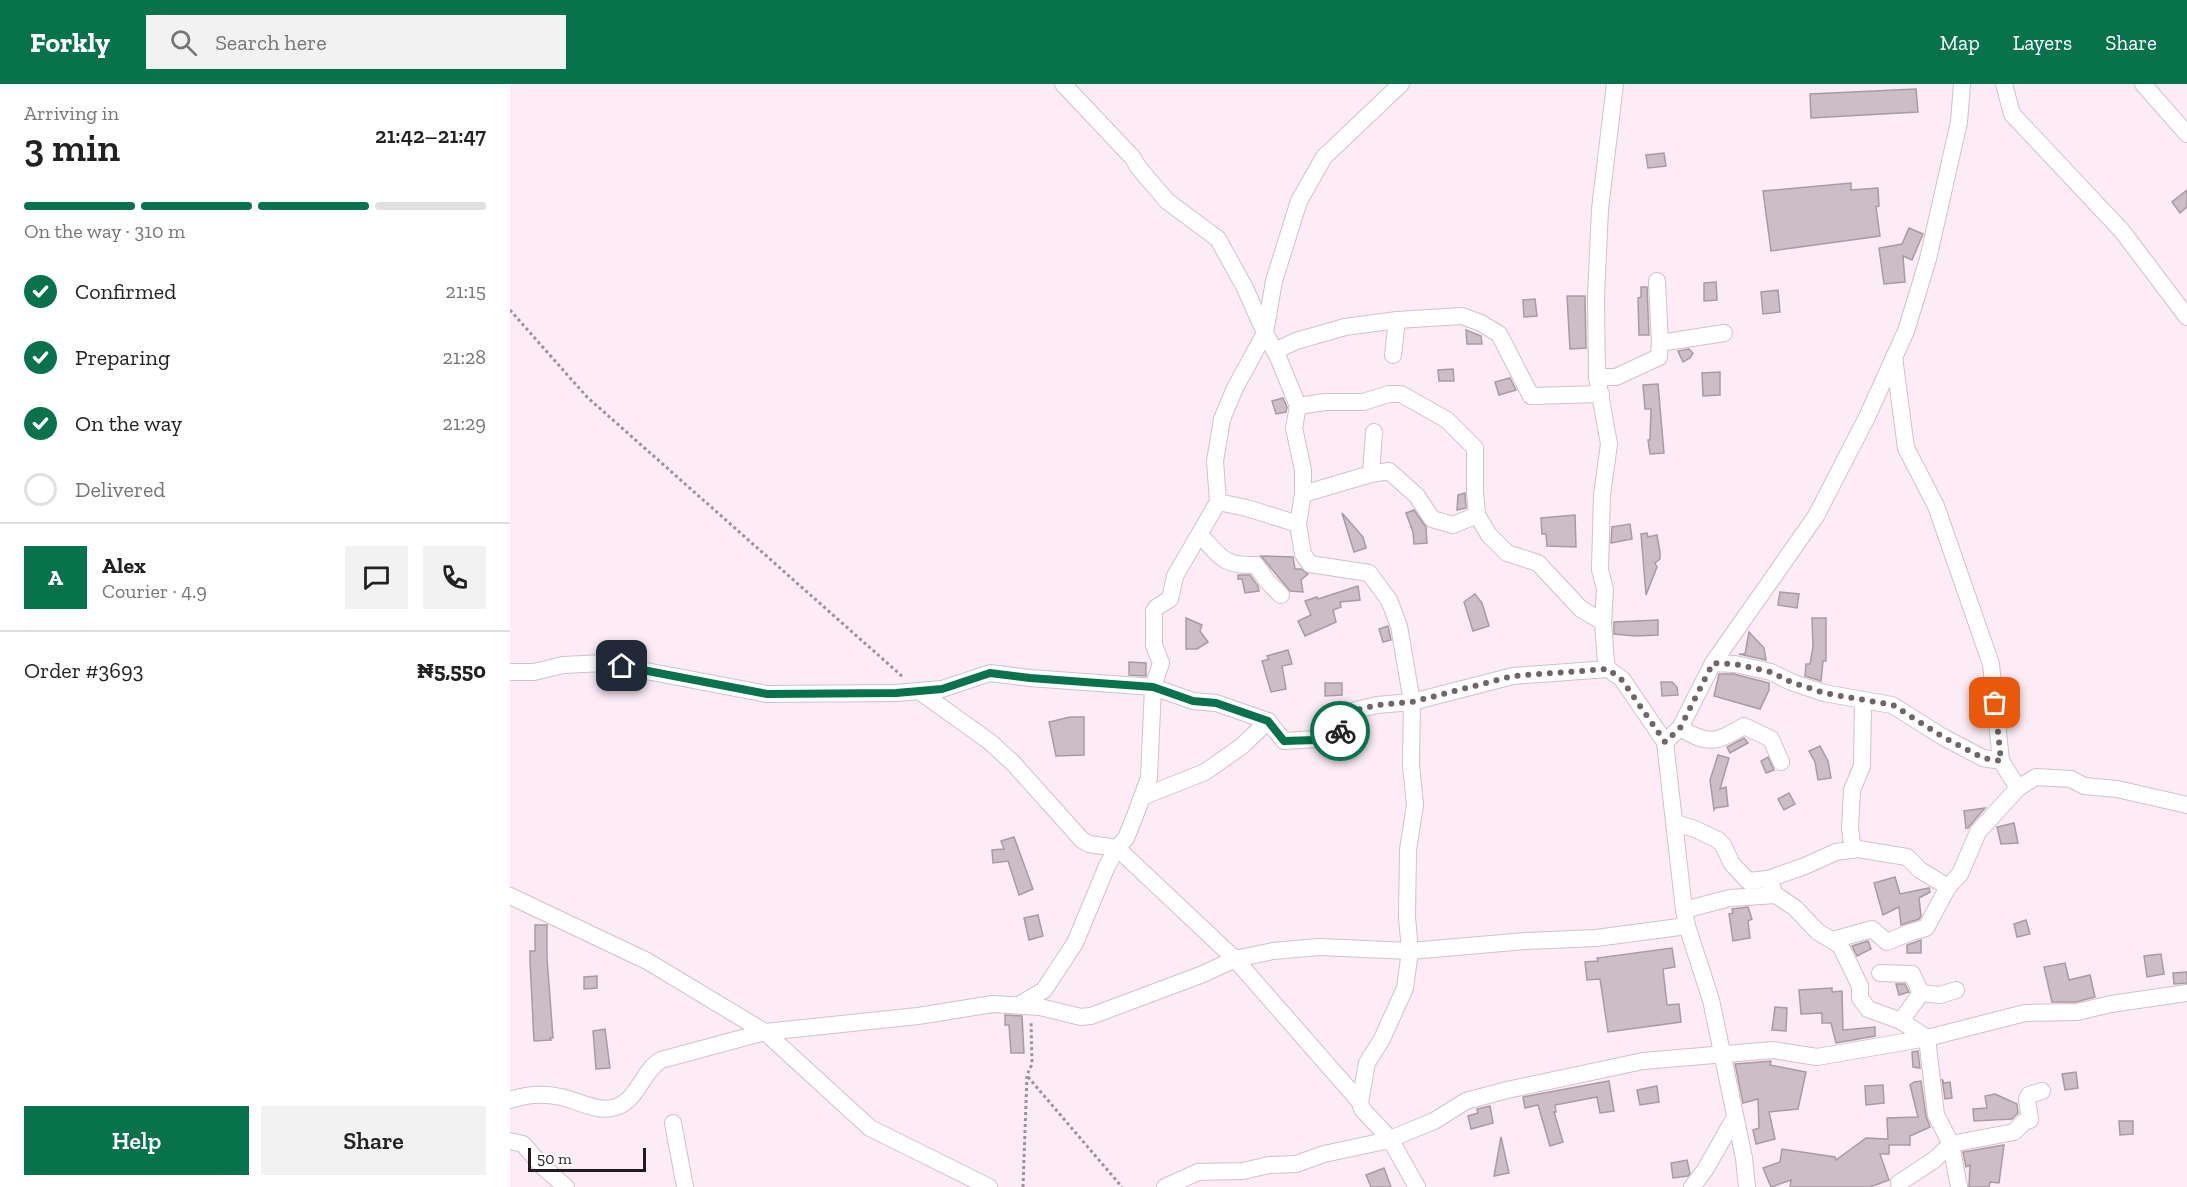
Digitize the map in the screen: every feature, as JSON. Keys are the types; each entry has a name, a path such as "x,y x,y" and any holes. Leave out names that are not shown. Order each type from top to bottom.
{"street":[{"path":"1063,84 1133,158 1136,165 1167,201 1218,239 1245,288 1298,406 1294,428 1302,470 1303,494 1298,524 1303,554 1310,564 1369,573 1388,597 1399,626 1412,702 1412,765 1415,805 1408,850 1407,917 1410,951 1405,988 1382,1040 1367,1063 1360,1102"},
{"path":"1024,1006 1044,990 1075,944 1107,866 1117,848 1126,838 1149,778 1153,687 1161,663 1154,645 1154,611 1170,599 1175,576 1218,502 1215,461 1222,419 1235,388 1265,333 1274,281 1299,201 1313,174 1331,150 1401,84"},
{"path":"1615,84 1599,220 1596,297 1599,386 1609,444 1602,495 1600,570 1605,590 1603,622 1606,663 1608,669 1622,680 1665,742 1686,918 1711,1000 1734,1119 1744,1158 1747,1187"},
{"path":"1665,742 1680,728 1713,663 1815,516 1868,417 1906,331 1928,259 1959,122 1962,84"},
{"path":"2004,84 2012,114 2122,231 2187,317"},
{"path":"2143,84 2187,134"},
{"path":"1275,351 1296,341 1346,327 1449,315 1470,317 1499,334 1531,396 1599,386 1659,357 1657,281"},
{"path":"1393,355 1397,320"},
{"path":"1660,343 1724,333"},
{"path":"1894,357 1906,448 1936,506 1991,664 2001,761 2018,788"},
{"path":"1298,406 1325,402 1363,402 1389,394 1401,394 1443,417 1475,448 1477,515 1489,536 1507,553 1538,563 1581,609 1603,622"},
{"path":"1371,474 1374,432"},
{"path":"1303,494 1389,471 1417,496 1432,519 1453,525 1477,515"},
{"path":"1218,502 1247,508 1298,524"},
{"path":"1200,535 1220,557 1234,566 1256,565 1281,595"},
{"path":"510,672 534,672 563,665 604,663 767,694 942,689 990,673 1153,687 1193,701 1216,703 1268,721 1284,741 1316,740 1344,730 1352,711 1377,705 1412,702 1513,676 1608,669"},
{"path":"1713,663 1735,664 1771,672 1791,682 1824,693 1893,705 1943,737 1983,758 2001,761"},
{"path":"919,691 990,742 1082,840 1089,844 1117,848 1236,959 1390,1139 1417,1187"},
{"path":"1853,850 1850,828 1852,790 1863,762 1863,701"},
{"path":"1142,797 1205,772 1242,746 1268,721"},
{"path":"1680,728 1697,738 1720,740 1744,726 1771,740 1782,762"},
{"path":"1833,940 1872,929 1887,942 1926,928 1948,887 1960,874 1978,832 2018,788 2036,777 2071,779 2084,786 2117,789 2187,805"},
{"path":"1675,823 1718,840 1732,864 1748,881 1768,879 1805,867 1836,852 1858,849 1907,857 1920,870 1948,887"},
{"path":"1768,879 1776,895 1795,908 1818,932 1840,945 1860,986 1860,998 1868,1009 1901,1021 1926,1038 1936,1115 1951,1143 1959,1187"},
{"path":"510,1100 527,1095 546,1094 600,1108 614,1107 629,1099 653,1065 661,1060 765,1032 911,1017 993,1005 1024,1006 1091,1017 1236,959 1273,951 1300,948 1410,951 1526,941 1596,939 1686,918 1730,898 1776,895"},
{"path":"510,896 647,962 765,1032 870,1128 989,1187"},
{"path":"1880,973 1912,974 1921,993"},
{"path":"1921,993 1940,995 1956,990"},
{"path":"1901,1021 1921,993"},
{"path":"1166,1187 1198,1172 1243,1171 1269,1165 1296,1164 1324,1154 1390,1139 1434,1121 1466,1101 1643,1061 1773,1050 1816,1057 1926,1038 2025,1013 2077,1011 2187,993"},
{"path":"1900,1187 1899,1183 1934,1160 1951,1143 2014,1132 2024,1122 2030,1120 2028,1097 2042,1090"},
{"path":"1692,1187 1734,1119"},
{"path":"673,1123 685,1187"},
{"path":"510,1141 522,1144 566,1187"}],"path":[{"path":"510,310 587,397 919,691"},
{"path":"1023,1187 1027,1075 1032,1064 1024,1006"},
{"path":"1027,1075 1122,1187"}],"building":[{"path":"1916,89 1918,112 1811,118 1810,94"},
{"path":"1664,153 1666,166 1648,168 1646,155"},
{"path":"1851,183 1851,190 1878,188 1879,206 1876,207 1880,236 1771,251 1763,191"},
{"path":"2187,190 2187,207 2180,213 2172,202"},
{"path":"1909,228 1923,234 1912,260 1903,256 1905,282 1884,284 1879,248 1902,244"},
{"path":"1716,282 1717,300 1704,301 1704,283"},
{"path":"1641,287 1647,287 1649,335 1639,335 1638,298 1641,297"},
{"path":"1778,290 1780,312 1763,314 1761,292"},
{"path":"1567,296 1585,296 1586,348 1570,349"},
{"path":"1535,299 1537,316 1524,317 1523,300"},
{"path":"1466,330 1481,336 1482,344 1467,344"},
{"path":"1689,349 1693,353 1683,362 1678,351"},
{"path":"1453,369 1454,381 1439,381 1438,370"},
{"path":"1720,372 1720,395 1703,396 1702,373"},
{"path":"1510,378 1516,390 1499,395 1495,382"},
{"path":"1658,384 1664,453 1650,454 1648,440 1650,440 1651,409 1645,409 1643,385"},
{"path":"1283,398 1287,407 1286,412 1276,414 1272,401"},
{"path":"1465,493 1466,508 1457,510 1458,495"},
{"path":"1414,510 1426,527 1427,543 1414,544 1413,532 1406,513"},
{"path":"1342,513 1363,537 1366,548 1354,552"},
{"path":"1575,515 1576,547 1547,546 1546,534 1542,534 1541,518"},
{"path":"1630,524 1632,539 1611,543 1612,527"},
{"path":"1647,533 1648,537 1657,535 1660,559 1655,563 1657,567 1646,595 1641,534"},
{"path":"1261,556 1293,557 1295,569 1301,569 1308,574 1301,580 1303,592 1290,591"},
{"path":"1238,575 1250,575 1259,591 1245,593 1242,579 1238,579"},
{"path":"1358,586 1360,600 1340,602 1341,607 1333,610 1336,622 1305,636 1298,621 1311,615 1305,601"},
{"path":"1780,592 1799,594 1797,608 1778,605"},
{"path":"1475,594 1482,603 1489,626 1473,631 1464,602"},
{"path":"1186,618 1202,625 1200,631 1208,642 1197,649 1186,649"},
{"path":"1812,618 1826,618 1826,661 1823,661 1821,681 1805,676 1806,664 1810,664 1813,647"},
{"path":"1658,620 1658,635 1614,634 1614,622"},
{"path":"1388,626 1391,640 1383,642 1379,629"},
{"path":"1749,632 1764,648 1766,660 1739,654 1745,654"},
{"path":"1288,650 1292,664 1282,666 1286,689 1271,692 1262,661 1269,659 1267,656"},
{"path":"1129,662 1146,663 1146,676 1129,675"},
{"path":"1719,674 1734,674 1769,683 1769,690 1760,709 1714,696"},
{"path":"1661,682 1672,682 1677,687 1678,695 1662,696"},
{"path":"1325,683 1342,683 1342,695 1325,696"},
{"path":"1070,717 1084,717 1084,755 1056,756 1049,722"},
{"path":"1744,738 1748,743 1730,753 1727,747"},
{"path":"1820,746 1828,761 1831,778 1818,780 1815,762 1809,751"},
{"path":"1718,755 1729,758 1720,789 1726,787 1728,806 1714,810 1710,780"},
{"path":"1768,757 1774,770 1766,773 1761,761"},
{"path":"1789,793 1795,804 1784,810 1778,799"},
{"path":"1985,808 1968,828 1966,828 1964,811"},
{"path":"2014,823 2018,843 2001,844 1997,827"},
{"path":"1014,837 1033,889 1019,895 1008,861 993,863 992,850 1004,849 1001,841"},
{"path":"1895,877 1900,894 1929,888 1930,892 1919,898 1921,916 1919,919 1901,925 1899,907 1883,915 1874,883"},
{"path":"1748,907 1752,919 1748,921 1750,938 1733,941 1729,914 1733,913 1732,909"},
{"path":"1038,915 1043,936 1029,940 1024,918"},
{"path":"2026,920 2030,934 2017,937 2014,924"},
{"path":"535,925 547,925 553,1038 550,1038 551,1040 534,1041 530,951 535,951"},
{"path":"1921,940 1921,953 1907,953 1907,945"},
{"path":"1868,941 1871,949 1857,956 1852,946"},
{"path":"1672,948 1675,967 1663,969 1667,1005 1679,1004 1681,1022 1608,1032 1600,979 1587,980 1585,962 1598,961 1597,958"},
{"path":"2161,954 2164,974 2147,977 2144,956"},
{"path":"2065,963 2069,980 2090,975 2095,997 2076,1002 2052,1002 2044,967"},
{"path":"2187,972 2187,983 2174,984 2173,973"},
{"path":"597,976 597,988 584,989 584,977"},
{"path":"1896,984 1905,984 1909,992 1899,995"},
{"path":"1832,988 1832,992 1842,991 1843,1030 1875,1027 1875,1036 1836,1043 1831,1023 1822,1023 1822,1013 1801,1014 1799,990"},
{"path":"1775,1007 1787,1008 1786,1031 1772,1030"},
{"path":"1005,1015 1022,1016 1024,1053 1011,1053 1009,1025 1005,1025"},
{"path":"605,1029 610,1068 596,1069 593,1031"},
{"path":"1918,1051 1920,1068 1913,1067 1912,1052"},
{"path":"1771,1061 1770,1065 1806,1072 1798,1109 1769,1112 1775,1139 1756,1144 1753,1130 1759,1128 1758,1099 1743,1103 1735,1064"},
{"path":"2076,1072 2078,1088 2065,1090 2062,1074"},
{"path":"1942,1079 1944,1083 1950,1082 1952,1098 1945,1099"},
{"path":"1609,1081 1614,1111 1600,1113 1597,1097 1555,1105 1556,1112 1554,1112 1563,1142 1550,1146 1538,1105 1525,1108 1523,1097"},
{"path":"1921,1081 1926,1116 1930,1127 1910,1136 1910,1145 1889,1145 1889,1154 1880,1154 1889,1180 1870,1187 1790,1187 1791,1180 1771,1187 1763,1168 1780,1162 1782,1149 1835,1157 1836,1160 1866,1138 1888,1139 1887,1118 1918,1117 1910,1085"},
{"path":"1883,1085 1884,1103 1866,1105 1865,1086"},
{"path":"1657,1086 1659,1102 1640,1105 1637,1090"},
{"path":"1995,1094 2017,1104 2018,1113 2012,1119 1974,1121 1973,1109 1987,1108 1985,1096"},
{"path":"1490,1106 1493,1123 1471,1129 1468,1116 1478,1113 1477,1109"},
{"path":"2119,1121 2133,1121 2133,1134 2120,1135"},
{"path":"1501,1137 1509,1173 1494,1176"},
{"path":"2004,1145 1999,1183 1990,1182 1989,1187 1969,1187 1970,1165 1966,1167 1963,1152"},
{"path":"1687,1160 1690,1173 1688,1176 1673,1178 1671,1163"},
{"path":"1384,1168 1391,1187 1371,1187 1366,1175"}],"way so far":[{"path":"1340,731 1344,730 1352,711 1377,705 1412,702 1513,676 1608,669 1622,680 1665,742 1680,728 1713,663 1735,664 1771,672 1791,682 1824,693 1893,705 1943,737 1983,758 2001,761 1995,703"}],"route":[{"path":"622,666 767,694 896,693 942,689 990,673 1153,687 1193,701 1216,703 1268,721 1284,741 1316,740 1340,731"}]}
